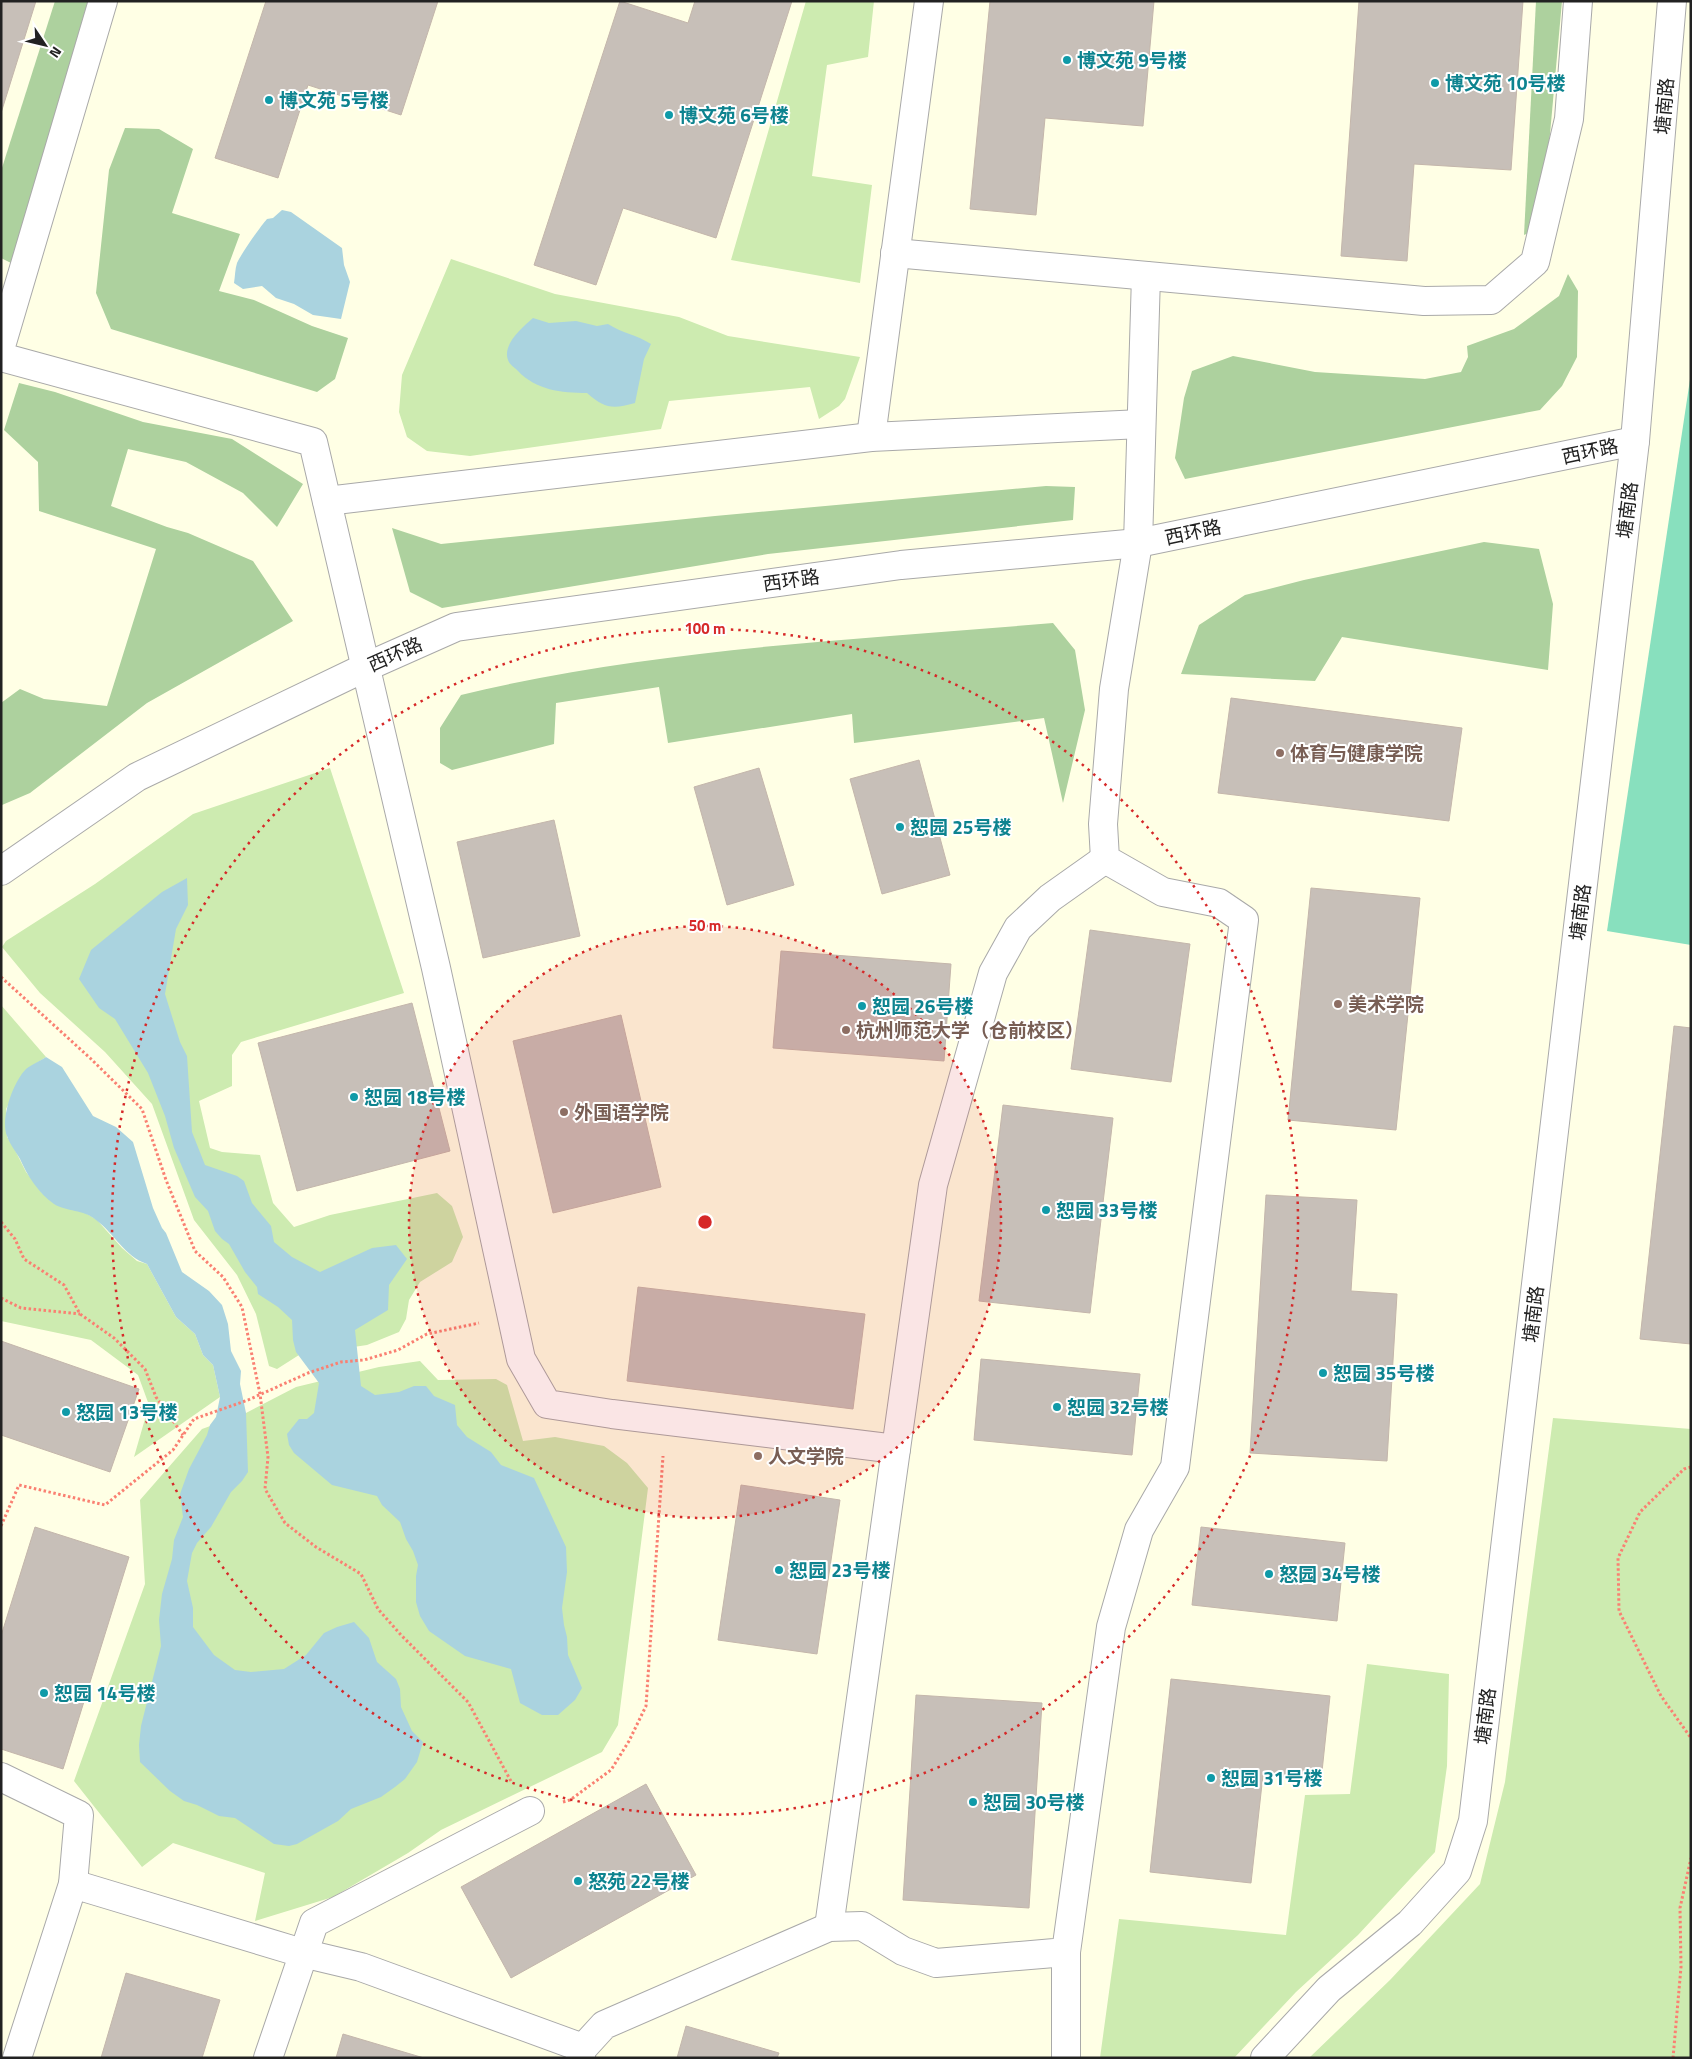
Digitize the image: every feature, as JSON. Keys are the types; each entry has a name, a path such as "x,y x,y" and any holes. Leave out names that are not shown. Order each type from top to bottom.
{"street":[{"path":"1,346 103,1"},
{"path":"871,436 929,1"},
{"path":"895,253 1424,301 1492,300 1535,262 1569,119 1578,1"},
{"name":"塘南路","path":"1265,2058 1329,1989 1410,1923 1457,1871 1473,1821 1635,441 1678,2"},
{"path":"1105,859 1103,824 1114,689 1138,543 1146,276"},
{"path":"1,357 313,442 436,968 521,1359 547,1404 664,1421 896,1449"},
{"path":"327,501 871,436 1141,424"},
{"name":"西环路","path":"1,871 138,777 366,667 456,627 901,565 1138,543 1635,441"},
{"path":"829,1927 933,1185 993,973 1018,928 1050,898 1105,859"},
{"path":"1066,2058 1066,1952 1111,1627 1139,1530 1175,1467 1244,920 1219,903 1163,892 1105,859"},
{"path":"1,1777 80,1816 73,1884 17,2058"},
{"path":"268,2058 302,1953 314,1923 530,1811"},
{"path":"73,1884 302,1953 361,1967 582,2053 604,2025 829,1927 862,1926 903,1951 936,1963 1066,1952"}],"path":[{"path":"2,979 90,1058 142,1109 166,1180 195,1251 222,1277 242,1307 260,1394 268,1457 265,1489 284,1523 316,1547 361,1574 378,1609 401,1635 468,1702 505,1772 530,1811 570,1800 611,1770 629,1741 646,1706 664,1421"},
{"path":"1,1222 15,1239 24,1259 64,1284 80,1314 114,1338 145,1369 156,1396 183,1435"},
{"path":"1,1298 20,1308 80,1314"},
{"path":"1,1526 19,1485 105,1504 173,1450 194,1419 248,1400 308,1373 341,1362 364,1360 398,1350 427,1334 512,1315"},
{"path":"1691,1467 1684,1468 1640,1512 1618,1558 1619,1611 1661,1696 1691,1738"},
{"path":"1673,2058 1681,1967 1680,1908 1691,1858"}],"shaded area":[{"name":"杭州师范大学（仓前校区）","path":"1,1 1691,1 1691,2058 1,2058"}],"green space":[{"path":"55,1 88,1 11,263 1,258 1,171"},
{"path":"806,1 874,1 868,57 827,65 812,176 872,185 860,283 731,260"},
{"path":"1536,1 1562,1 1549,145 1533,231 1524,235"},
{"path":"125,128 159,129 193,149 172,213 240,234 219,291 254,300 312,326 348,338 335,379 317,392 111,329 96,293 109,170"},
{"path":"451,259 555,294 679,317 728,336 860,357 845,399 839,406 819,419 810,387 669,401 661,429 470,456 427,451 407,437 399,412 402,375"},
{"path":"1568,274 1578,291 1577,357 1562,386 1540,410 1185,479 1175,458 1184,398 1192,371 1233,356 1315,372 1425,379 1461,372 1468,357 1467,346 1514,329 1559,296"},
{"path":"1691,373 1691,945 1607,931"},
{"path":"19,383 55,392 143,422 232,439 303,484 277,527 243,493 186,462 128,449 111,506 188,533 253,561 293,621 147,703 30,793 2,805 1,703 20,689 44,699 107,706 156,549 39,511 38,462 4,430"},
{"path":"1046,486 1075,487 1073,520 768,554 442,608 410,592 392,528 441,544 715,516"},
{"path":"1484,542 1539,549 1553,604 1548,670 1342,637 1315,681 1181,674 1199,625 1245,595 1304,580"},
{"path":"1053,623 1075,650 1085,710 1063,803 1044,718 854,743 852,714 668,743 659,687 556,703 554,744 452,770 440,763 440,728 461,695 534,679 681,656 830,641"},
{"path":"330,768 404,993 241,1042 232,1055 232,1086 199,1101 210,1148 222,1152 260,1155 273,1203 294,1227 330,1215 437,1193 452,1206 463,1237 452,1262 420,1282 409,1300 406,1319 399,1332 367,1345 299,1355 277,1369 269,1366 256,1314 237,1275 194,1220 152,1104 105,1052 40,993 2,947 6,941 95,884 193,814"},
{"path":"1,1005 46,1057 26,1070 6,1109 7,1137 26,1172 43,1194 55,1204 84,1212 97,1220 122,1248 137,1261 147,1264 176,1317 195,1334 203,1355 213,1365 220,1397 134,1457 149,1405 138,1375 91,1340 1,1321"},
{"path":"420,1361 438,1380 496,1379 507,1385 523,1441 555,1437 604,1446 627,1463 648,1488 618,1725 602,1752 441,1830 408,1853 333,1897 255,1921 265,1873 173,1843 142,1867 74,1781 145,1584 140,1500 202,1429 246,1413 296,1387 379,1367"},
{"path":"1553,1418 1691,1429 1691,2058 1309,2058 1390,1980 1480,1884 1505,1782"},
{"path":"1367,1664 1449,1674 1447,1766 1435,1852 1358,1935 1296,1992 1234,2058 1100,2058 1119,1919 1286,1935 1305,1795 1350,1794"}],"water":[{"path":"282,210 291,212 342,248 344,265 350,282 341,319 313,315 294,304 276,298 262,286 243,289 234,283 237,263 246,247 267,219 273,218"},
{"path":"533,318 549,323 576,321 597,326 608,324 651,344 644,359 635,403 615,407 604,405 587,393 550,389 525,377 510,363 507,354 514,336"},
{"path":"187,878 188,905 176,929 165,994 180,1042 187,1056 192,1132 205,1165 237,1176 244,1181 252,1203 271,1226 274,1242 292,1257 320,1272 372,1248 396,1245 407,1259 389,1285 388,1310 355,1330 361,1386 375,1395 399,1392 414,1386 426,1386 434,1396 455,1405 457,1425 467,1437 491,1452 501,1465 534,1478 566,1547 567,1572 562,1608 568,1655 582,1688 575,1700 558,1715 542,1715 520,1703 511,1669 465,1656 429,1631 420,1616 416,1602 418,1565 400,1522 382,1505 377,1496 332,1485 294,1453 289,1445 287,1434 299,1419 307,1419 314,1413 319,1383 296,1352 292,1320 278,1307 258,1294 257,1287 245,1272 229,1244 215,1231 208,1211 195,1197 174,1148 165,1116 148,1073 115,1019 99,1008 79,979 91,950 162,892"},
{"path":"46,1057 62,1067 93,1116 116,1127 133,1142 153,1208 166,1233 182,1272 209,1291 222,1305 228,1324 231,1351 241,1371 240,1384 246,1413 248,1472 231,1492 211,1527 197,1543 192,1553 187,1581 193,1608 193,1627 214,1655 235,1670 251,1672 284,1669 306,1655 324,1633 354,1622 369,1638 377,1662 396,1679 400,1689 401,1707 412,1731 423,1742 417,1762 405,1779 381,1797 351,1809 338,1821 297,1844 289,1846 274,1844 235,1818 219,1816 184,1801 170,1791 140,1762 141,1726 161,1646 159,1620 162,1594 172,1559 174,1540 183,1517 180,1494 189,1469 207,1435 210,1425 216,1417 220,1397 213,1365 203,1355 195,1334 176,1317 147,1264 132,1256 91,1216 59,1207 49,1200 38,1190 9,1142 5,1129 5,1120 12,1091 26,1069"}],"building":[{"path":"1,1 36,1 1,113"},
{"name":"博文苑 5号楼","path":"266,1 438,1 401,115 308,85 278,178 215,158"},
{"name":"博文苑 6号楼","path":"620,1 688,23 695,1 792,1 716,238 623,208 596,285 534,265"},
{"name":"博文苑 9号楼","path":"990,1 1154,1 1143,126 1045,118 1036,215 970,209"},
{"name":"博文苑 10号楼","path":"1359,1 1523,1 1511,170 1414,164 1407,261 1341,256"},
{"path":"1231,698 1462,728 1449,821 1218,793"},
{"name":"恕园 25号楼","path":"919,760 950,875 882,894 850,779"},
{"path":"759,768 794,885 727,905 694,787"},
{"path":"554,820 580,936 483,958 457,842"},
{"path":"1311,888 1420,898 1396,1130 1288,1120"},
{"path":"1090,930 1190,944 1171,1082 1071,1069"},
{"name":"恕园 26号楼","path":"781,951 951,964 944,1061 773,1048"},
{"name":"恕园 18号楼","path":"412,1003 450,1151 297,1191 258,1043"},
{"path":"621,1015 661,1187 553,1213 513,1041"},
{"path":"1674,1026 1691,1028 1691,1344 1640,1339"},
{"name":"恕园 33号楼","path":"1003,1105 1113,1118 1090,1313 979,1301"},
{"name":"恕园 35号楼","path":"1266,1195 1357,1200 1351,1291 1397,1294 1387,1461 1250,1453"},
{"path":"638,1287 865,1314 853,1409 627,1381"},
{"name":"怒园 13号楼","path":"1,1341 139,1389 110,1472 1,1435"},
{"name":"恕园 32号楼","path":"981,1359 1140,1374 1132,1455 974,1440"},
{"name":"恕园 23号楼","path":"741,1485 840,1500 817,1654 718,1640"},
{"name":"恕园 14号楼","path":"35,1527 129,1557 63,1769 1,1749 1,1636"},
{"name":"怒园 34号楼","path":"1201,1527 1345,1543 1337,1621 1192,1605"},
{"name":"恕园 31号楼","path":"1171,1679 1330,1696 1321,1781 1263,1775 1251,1883 1150,1872"},
{"name":"恕园 30号楼","path":"916,1695 1042,1703 1029,1908 903,1900"},
{"name":"怒苑 22号楼","path":"646,1784 696,1875 511,1978 461,1887"},
{"path":"126,1973 220,2000 202,2058 101,2058"},
{"path":"686,2026 779,2053 777,2058 677,2058"},
{"path":"343,2034 424,2058 336,2058"}],"place":[{"name":"博文苑 9号楼","path":"1067,60"},
{"name":"博文苑 10号楼","path":"1435,83"},
{"name":"博文苑 5号楼","path":"269,100"},
{"name":"博文苑 6号楼","path":"669,115"},
{"name":"体育与健康学院","path":"1280,753"},
{"name":"恕园 25号楼","path":"900,827"},
{"name":"美术学院","path":"1338,1004"},
{"name":"恕园 26号楼","path":"862,1006"},
{"name":"杭州师范大学（仓前校区）","path":"846,1030"},
{"name":"恕园 18号楼","path":"354,1097"},
{"name":"外国语学院","path":"564,1112"},
{"name":"恕园 33号楼","path":"1046,1210"},
{"name":"恕园 35号楼","path":"1323,1373"},
{"name":"恕园 32号楼","path":"1057,1407"},
{"name":"怒园 13号楼","path":"66,1412"},
{"name":"人文学院","path":"758,1456"},
{"name":"恕园 23号楼","path":"779,1570"},
{"name":"怒园 34号楼","path":"1269,1574"},
{"name":"恕园 14号楼","path":"44,1693"},
{"name":"恕园 31号楼","path":"1211,1778"},
{"name":"恕园 30号楼","path":"973,1802"},
{"name":"怒苑 22号楼","path":"578,1881"}]}
